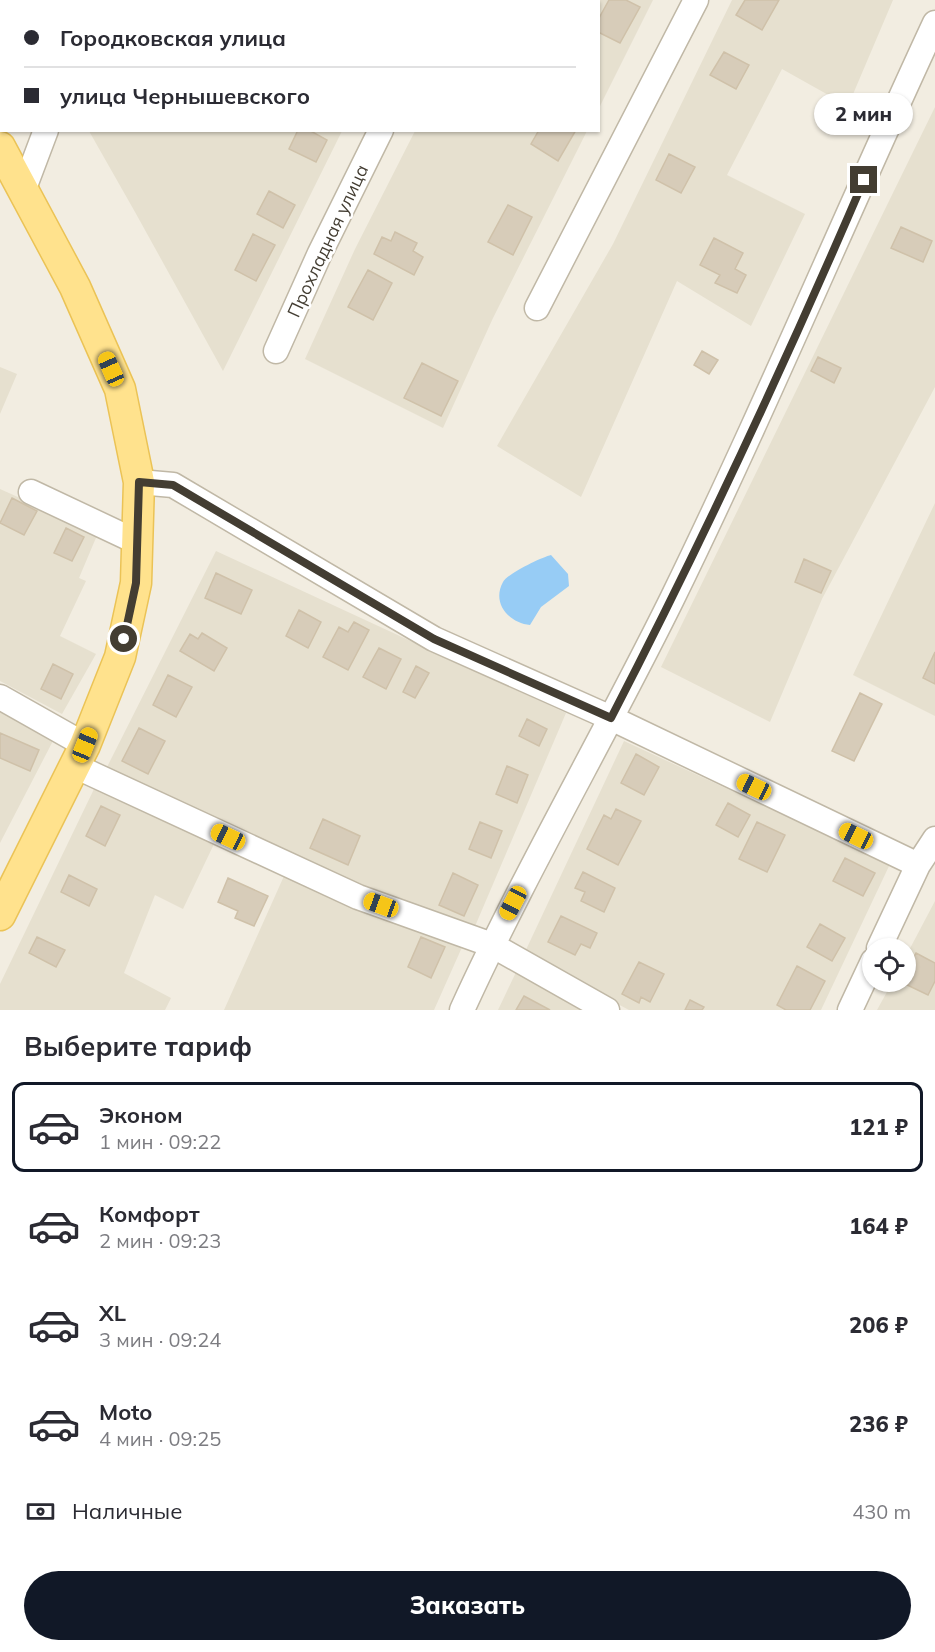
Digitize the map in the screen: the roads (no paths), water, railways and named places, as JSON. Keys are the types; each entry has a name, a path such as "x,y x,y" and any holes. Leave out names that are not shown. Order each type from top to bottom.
{"main road":[{"path":"0,147 75,287 120,389 139,482 136,583 120,657 80,755 0,915"}],"street":[{"path":"537,309 696,0"},
{"path":"462,1010 492,945 672,599 811,304 935,23"},
{"path":"23,192 45,132"},
{"name":"Прохладная улица","path":"276,351 320,253 380,132"},
{"path":"139,482 173,485 434,639 611,718 918,865"},
{"path":"31,492 137,542"},
{"path":"0,697 80,755 358,897 492,945 607,1010"},
{"path":"884,938 918,865 935,839"},
{"path":"850,1010 862,984"}],"water":[{"path":"551,555 568,574 569,586 541,607 530,625 516,621 504,611 501,605 499,598 503,582 518,570"}]}
